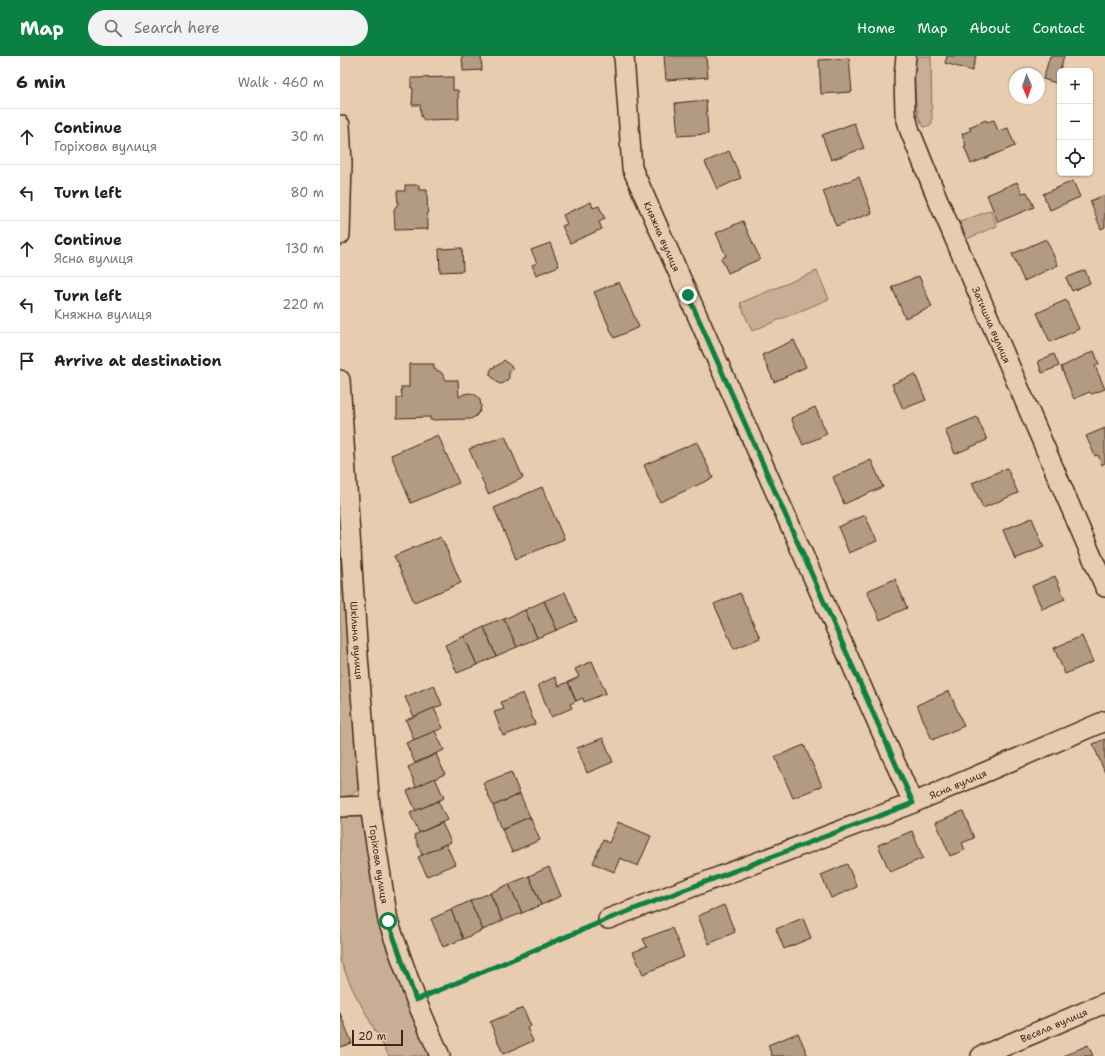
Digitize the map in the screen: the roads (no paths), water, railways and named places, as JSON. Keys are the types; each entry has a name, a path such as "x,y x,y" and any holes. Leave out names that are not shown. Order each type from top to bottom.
{"street":[{"name":"Княжна вулиця","path":"624,56 632,168 913,803"},
{"name":"Затишна вулиця","path":"906,56 904,77 906,113 910,131 938,200 1105,587"},
{"path":"340,125 342,163 340,235"},
{"name":"Шкільна вулиця","path":"340,380 357,643 370,806"},
{"name":"Ясна вулиця","path":"608,919 913,803 1105,721"},
{"path":"340,807 370,806"},
{"name":"Горіхова вулиця","path":"370,806 388,921 416,1000 440,1056"},
{"name":"Весела вулиця","path":"981,1056 1105,1003"}]}
